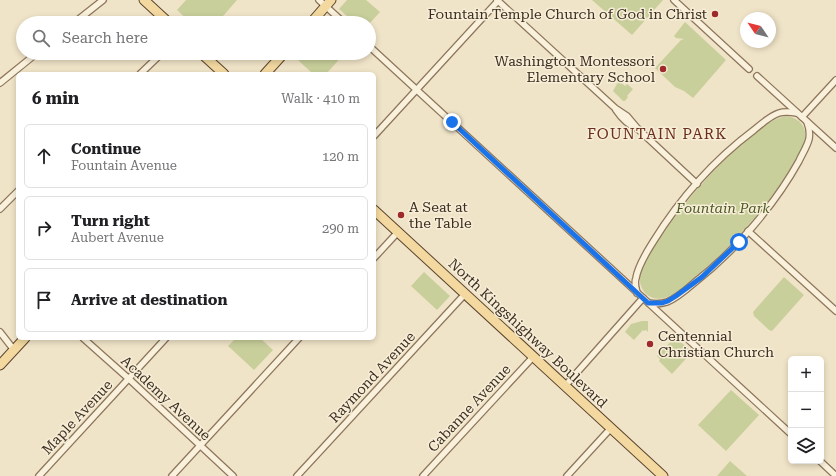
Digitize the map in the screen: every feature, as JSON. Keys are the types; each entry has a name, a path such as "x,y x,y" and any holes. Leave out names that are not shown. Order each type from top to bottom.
{"main road":[{"path":"144,0 161,16"},
{"path":"316,16 325,2"},
{"path":"209,60 222,72"},
{"path":"267,72 278,60"},
{"name":"North Kingshighway Boulevard","path":"376,212 663,476"},
{"path":"0,365 23,340"}],"street":[{"path":"83,16 103,0"},
{"path":"674,0 749,69"},
{"path":"376,134 498,1 615,108 627,116 638,129 697,184"},
{"path":"325,2 338,16"},
{"path":"376,52 788,431"},
{"path":"0,83 28,60"},
{"path":"142,72 155,60"},
{"path":"757,76 836,148"},
{"path":"804,120 836,80"},
{"path":"637,293 635,282 636,277 650,247 667,220 697,184 735,145 759,126 779,113 797,113"},
{"path":"648,303 662,303 668,301 689,288 715,265 748,231 774,200 804,151 810,132 804,120"},
{"path":"0,208 16,193"},
{"path":"748,231 836,311"},
{"path":"376,256 398,232"},
{"name":"Raymond Avenue","path":"298,476 465,294"},
{"path":"565,386 643,298"},
{"path":"0,332 14,350"},
{"name":"Academy Avenue","path":"85,340 233,476"},
{"name":"Maple Avenue","path":"39,476 164,340"},
{"path":"172,476 297,340"},
{"name":"Cabanne Avenue","path":"423,476 533,357"},
{"path":"566,476 611,428"},
{"path":"823,464 836,476"}],"green space":[{"path":"186,0 237,0 223,16 183,16 177,10"},
{"path":"347,0 366,0 380,12 376,16 347,16 339,9"},
{"path":"592,0 663,0 632,35"},
{"path":"685,22 726,60 693,98 684,91 675,87 655,68 681,40 684,39 676,38 674,36"},
{"path":"298,60 339,60 328,72 311,72"},
{"path":"619,81 625,86 627,84 633,89 625,101 623,101 613,91"},
{"name":"Fountain Park","path":"786,116 794,118 803,126 805,133 804,141 801,150 786,176 768,202 726,249 691,282 670,296 661,299 647,295 641,287 640,276 648,258 661,236 680,210 725,159 748,138 769,123"},
{"path":"424,272 450,296 437,310 411,286"},
{"path":"784,277 804,295 772,331 754,316 753,312"},
{"path":"648,321 648,332 643,330 634,340 625,332 631,324"},
{"path":"675,337 692,352 672,374 659,361 660,359 657,356"},
{"path":"234,340 262,340 273,350 254,370 228,346"},
{"path":"731,390 759,415 726,451 698,425"},
{"path":"730,461 747,476 717,476"}],"place":[{"name":"Fountain Temple Church of God in Christ","path":"715,14"},
{"name":"Washington Montessori Elementary School","path":"663,69"},
{"name":"A Seat at the Table","path":"401,215"},
{"name":"Centennial Christian Church","path":"650,344"}],"district":[{"name":"FOUNTAIN PARK","path":"657,134"}],"route":[{"path":"452,122 648,303 656,304 668,301 689,288 739,242"}]}
